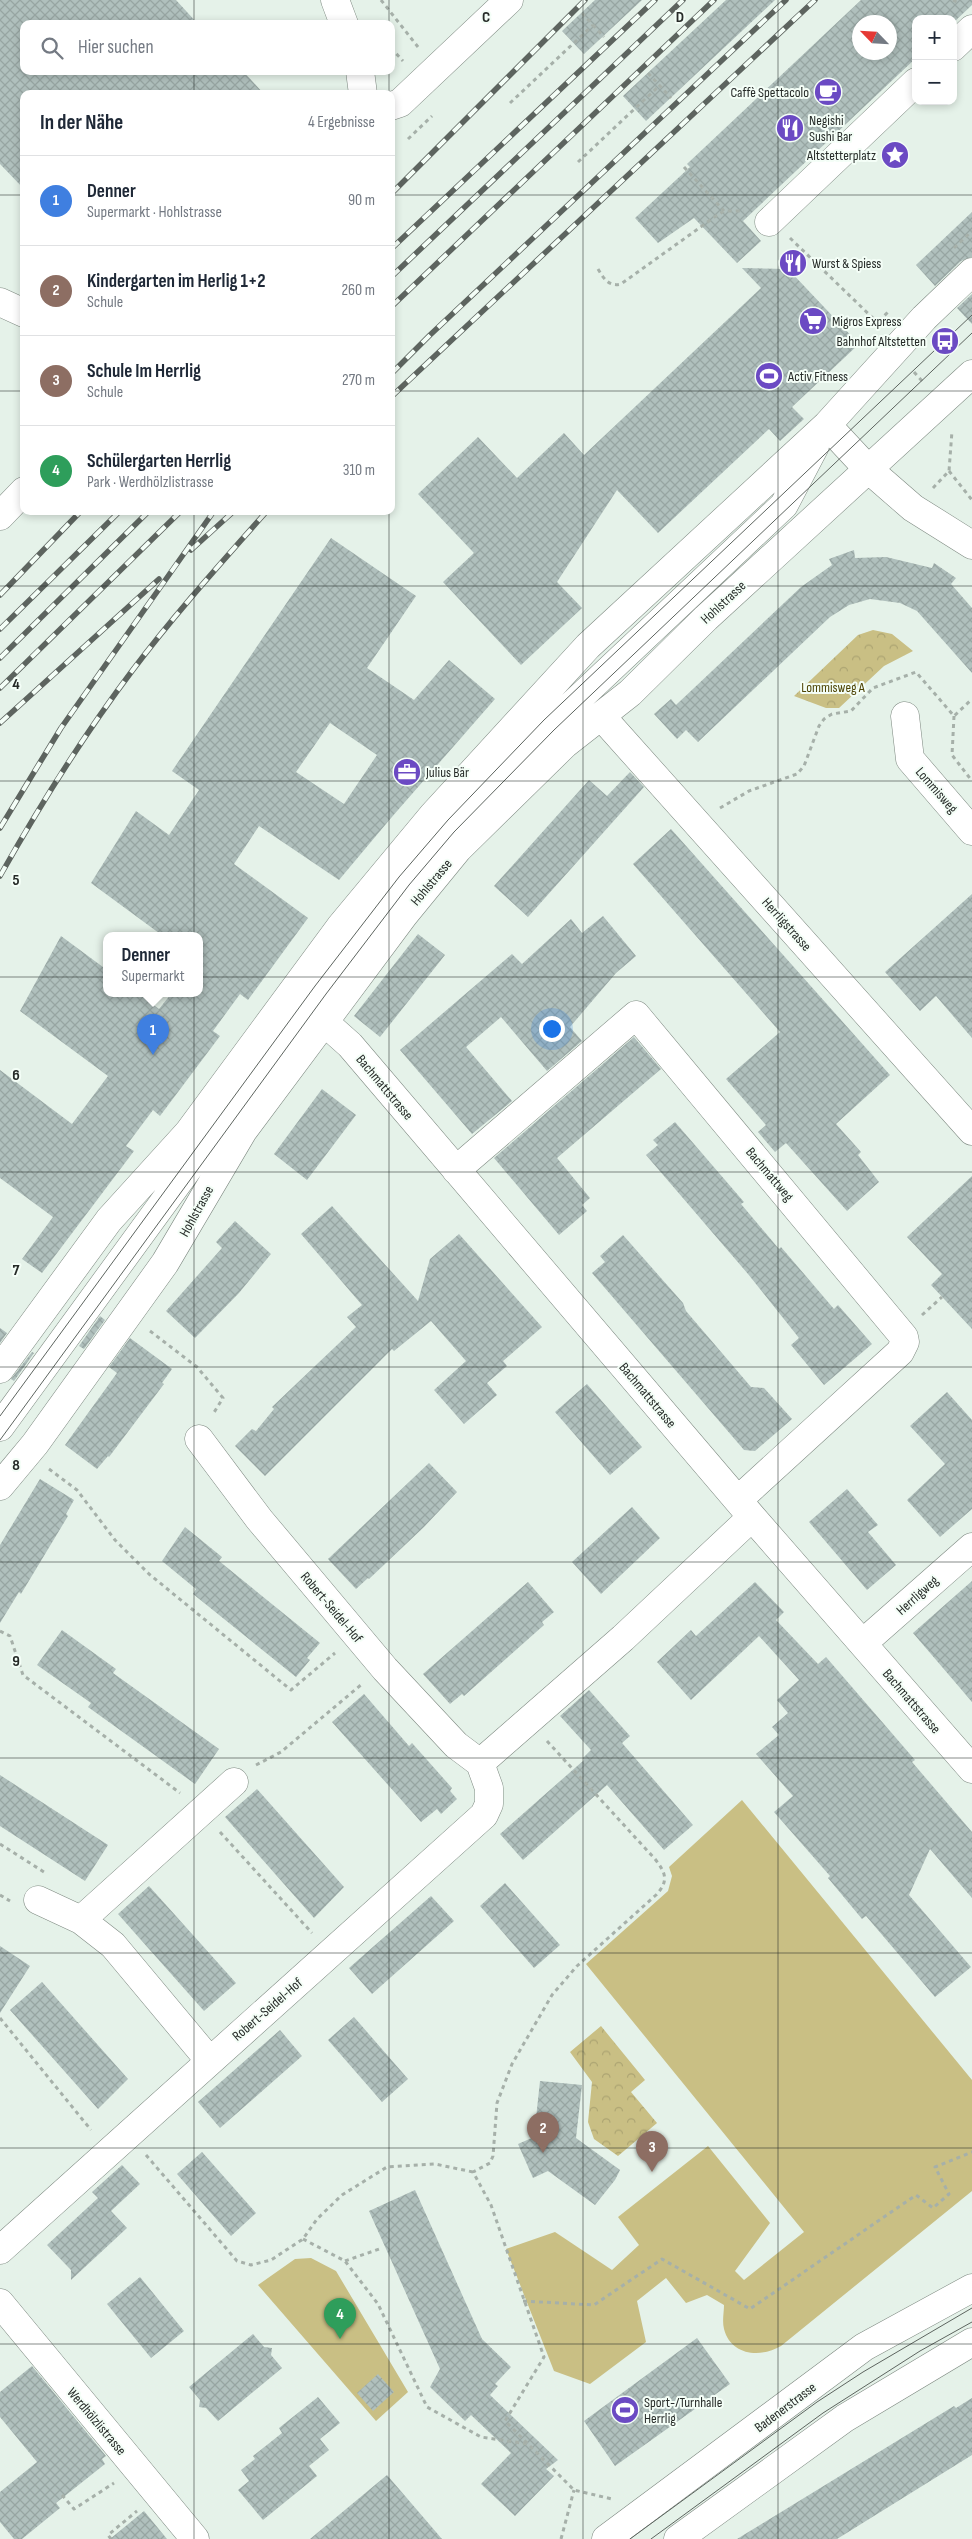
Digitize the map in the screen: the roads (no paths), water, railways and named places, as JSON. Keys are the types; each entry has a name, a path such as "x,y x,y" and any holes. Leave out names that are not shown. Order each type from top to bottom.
{"street":[{"path":"335,0 342,20"},
{"path":"395,105 400,103 509,0"},
{"path":"957,43 972,29"},
{"path":"361,75 362,90"},
{"path":"769,222 912,86"},
{"path":"0,1370 109,1220 188,1133 340,927 433,815 588,646 827,425 924,318 972,272"},
{"path":"0,302 20,310"},
{"name":"Hohlstrasse","path":"0,1486 41,1436 165,1263 243,1131 323,1021 404,915 458,849 565,744 643,681 706,618 972,374"},
{"path":"827,425 868,468 914,508 972,545"},
{"path":"0,1427 303,1011 404,881 504,769 784,504 827,425"},
{"path":"784,504 868,468"},
{"path":"0,516 20,495"},
{"name":"Herrligstrasse","path":"601,716 972,1131"},
{"name":"Lommisweg","path":"905,716 910,759 972,831"},
{"name":"Bachmattweg","path":"456,1170 636,1014 904,1337 905,1342 900,1352 745,1509"},
{"name":"Bachmattstrasse","path":"323,1021 350,1045 745,1509 972,1769"},
{"name":"Robert-Seidel-Hof","path":"0,2250 209,2060 484,1815 490,1804 490,1788 480,1763 456,1745 376,1658 259,1519 198,1438"},
{"path":"480,1763 624,1638 745,1509"},
{"name":"Herrligweg","path":"863,1643 972,1547"},
{"path":"81,1920 241,1776"},
{"path":"38,1900 81,1920 112,1945 209,2060"},
{"name":"Badenerstrasse","path":"606,2539 864,2348 972,2288"},
{"name":"Werdhölzlistrasse","path":"0,2303 195,2539"},
{"path":"678,2539 844,2418 972,2342"}],"tram line":[{"path":"0,1416 315,986 399,877 448,820 544,720 972,315"},
{"path":"0,1440 326,994 409,885 454,832 554,730 972,333"},
{"path":"630,2539 817,2402 863,2372 972,2308"},
{"path":"651,2539 823,2413 920,2351 972,2322"}],"railway":[{"path":"395,190 585,0"},
{"path":"395,245 655,0"},
{"path":"395,273 683,0"},
{"path":"395,303 714,0"},
{"path":"395,370 786,0"},
{"path":"395,393 815,0"},
{"path":"0,595 77,515"},
{"path":"0,629 116,515"},
{"path":"0,658 145,515"},
{"path":"0,688 177,515"},
{"path":"0,828 61,728 211,515"},
{"path":"191,550 230,515"},
{"path":"0,876 96,720 181,609 263,515"},
{"path":"0,723 159,579"}],"place":[{"name":"Caffè Spettacolo","path":"828,92"},
{"name":"Negishi Sushi Bar","path":"790,128"},
{"name":"Altstetterplatz","path":"895,155"},
{"name":"Wurst & Spiess","path":"793,263"},
{"name":"Migros Express","path":"813,321"},
{"name":"Bahnhof Altstetten","path":"945,341"},
{"name":"Activ Fitness","path":"769,376"},
{"name":"Julius Bär","path":"407,772"},
{"name":"Denner","path":"153,1055"},
{"name":"Kindergarten im Herlig 1+2","path":"543,2153"},
{"name":"Schule Im Herrlig","path":"652,2172"},
{"name":"Schülergarten Herrlig","path":"340,2339"},
{"name":"Sport-/Turnhalle Herrlig","path":"625,2410"}],"park label":[{"name":"Lommisweg A","path":"833,687"}]}
